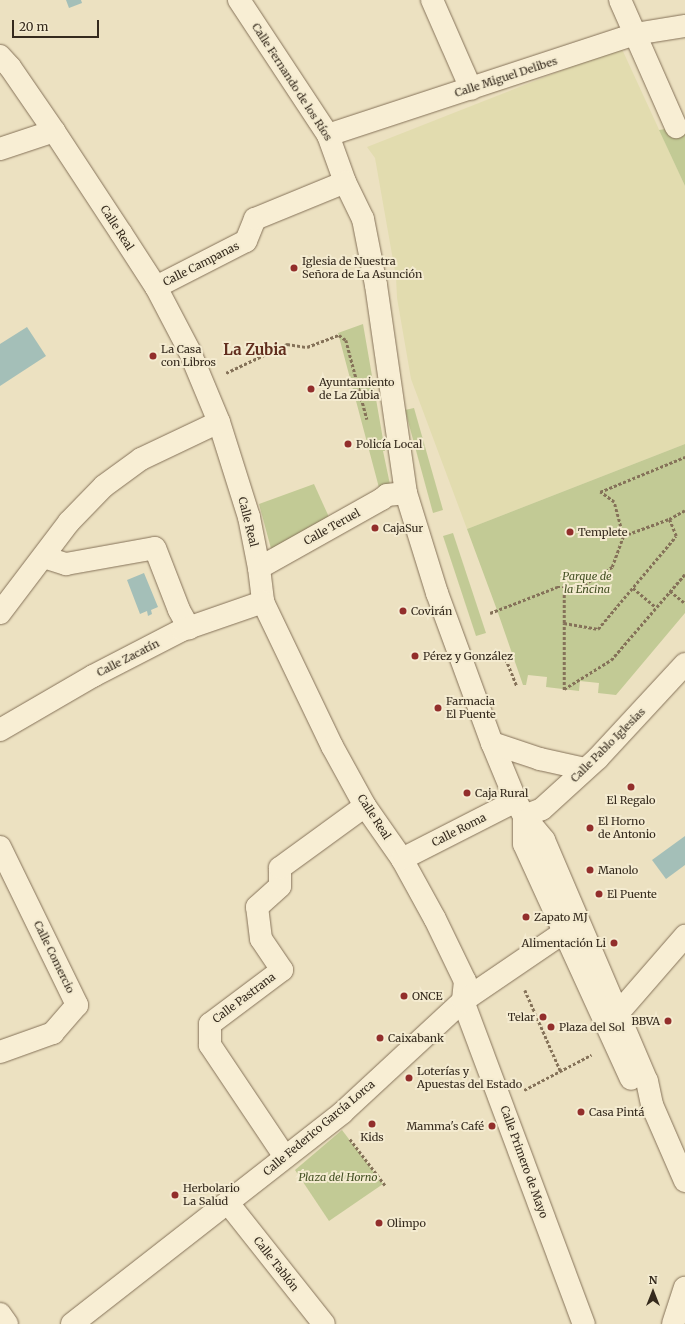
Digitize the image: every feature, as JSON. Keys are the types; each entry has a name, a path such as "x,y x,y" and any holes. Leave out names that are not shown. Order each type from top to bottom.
{"street":[{"name":"Calle Fernando de los Ríos","path":"239,0 328,135 346,182 363,219 376,285 406,493 450,631 492,743 520,809 544,840 605,978 647,1081 652,1105"},
{"path":"432,0 471,89"},
{"path":"620,0 676,127"},
{"name":"Calle Miguel Delibes","path":"328,135 634,34 685,26"},
{"name":"Calle Real","path":"0,56 10,67 54,131 156,287 188,350 219,422 249,517 259,568 263,602 332,746 365,806 402,860 435,919 465,981 463,1001"},
{"path":"0,149 54,131"},
{"name":"Calle Campanas","path":"156,287 246,240 255,219 346,182"},
{"path":"0,613 69,522 104,486 141,459 219,422"},
{"name":"Calle Teruel","path":"259,568 382,499 386,495 406,493"},
{"path":"44,556 66,564 155,548 179,610 189,628"},
{"name":"Calle Zacatín","path":"0,730 93,676 189,628 263,602"},
{"name":"Calle Pablo Iglesias","path":"520,809 542,809 607,749 685,664"},
{"path":"492,743 540,759 584,770"},
{"name":"Calle Pastrana","path":"285,1157 210,1045 210,1024 282,970 261,939 257,907 280,886 280,868 365,806"},
{"name":"Calle Fernando de los Ríos","path":"520,809 524,844 634,1085 652,1105"},
{"name":"Calle Roma","path":"402,860 520,809"},
{"name":"Calle Comercio","path":"0,847 77,1005 53,1033 0,1052"},
{"path":"564,932 578,944 590,968 605,978"},
{"name":"Calle Federico García Lorca","path":"83,1321 334,1118 463,1001 564,932"},
{"path":"619,1012 685,936"},
{"name":"Calle Primero de Mayo","path":"463,1001 584,1324"},
{"path":"652,1105 685,1181"},
{"name":"Calle Tablón","path":"228,1203 324,1324"},
{"path":"672,1324 685,1288"},
{"path":"0,1314 6,1324"}],"path":[{"path":"202,383 287,344 307,347 339,335 346,340 367,421"},
{"path":"490,613 557,586 580,587 612,567 622,536 614,502 600,492 685,457"},
{"path":"622,536 669,519 685,510"},
{"path":"564,623 598,629 676,536 669,519"},
{"path":"564,586 564,689 610,660 685,574"},
{"path":"633,588 656,607"},
{"path":"670,591 685,603"},
{"path":"506,659 517,686"},
{"path":"526,992 560,1072"},
{"path":"502,1103 614,1042"},
{"path":"334,1118 385,1185"}],"shaded area":[{"path":"621,47 685,186 685,444 467,529 411,379 397,298 396,277 375,158 367,147"}],"green space":[{"path":"685,126 685,186 659,130"},
{"path":"363,324 385,451 383,451 392,494 382,499 338,333"},
{"path":"414,408 443,510 433,513 405,410"},
{"name":"Parque de la Encina","path":"685,444 685,613 616,695 598,693 599,683 580,681 579,691 546,687 547,677 528,675 526,685 523,685 467,529"},
{"path":"314,484 333,526 273,556 259,504"},
{"path":"453,533 486,633 476,636 443,536"},
{"name":"Plaza del Horno","path":"342,1130 383,1184 329,1221 295,1170"}],"water":[{"path":"66,0 81,0 82,3 69,8"},
{"path":"27,327 46,356 0,386 0,344"},
{"path":"144,573 158,607 151,610 152,614 148,616 147,611 140,614 127,580"},
{"path":"685,836 685,865 666,879 652,860"}],"place":[{"name":"Iglesia de Nuestra Señora de La Asunción","path":"294,268"},
{"name":"La Casa con Libros","path":"153,356"},
{"name":"Ayuntamiento de La Zubia","path":"311,389"},
{"name":"Policía Local","path":"348,444"},
{"name":"CajaSur","path":"375,528"},
{"name":"Templete","path":"570,532"},
{"name":"Covirán","path":"403,611"},
{"name":"Pérez y González","path":"415,656"},
{"name":"Farmacia El Puente","path":"438,708"},
{"name":"El Regalo","path":"631,787"},
{"name":"Caja Rural","path":"467,793"},
{"name":"El Horno de Antonio","path":"590,828"},
{"name":"Manolo","path":"590,870"},
{"name":"El Puente","path":"599,894"},
{"name":"Zapato MJ","path":"526,917"},
{"name":"Alimentación Li","path":"614,943"},
{"name":"ONCE","path":"404,996"},
{"name":"Telar","path":"543,1017"},
{"name":"BBVA","path":"668,1021"},
{"name":"Plaza del Sol","path":"551,1027"},
{"name":"Caixabank","path":"380,1038"},
{"name":"Loterías y Apuestas del Estado","path":"409,1078"},
{"name":"Casa Pintá","path":"581,1112"},
{"name":"Kids","path":"372,1124"},
{"name":"Mamma's Café","path":"492,1126"},
{"name":"Herbolario La Salud","path":"175,1195"},
{"name":"Olimpo","path":"379,1223"}],"district":[{"name":"La Zubia","path":"255,350"}]}
